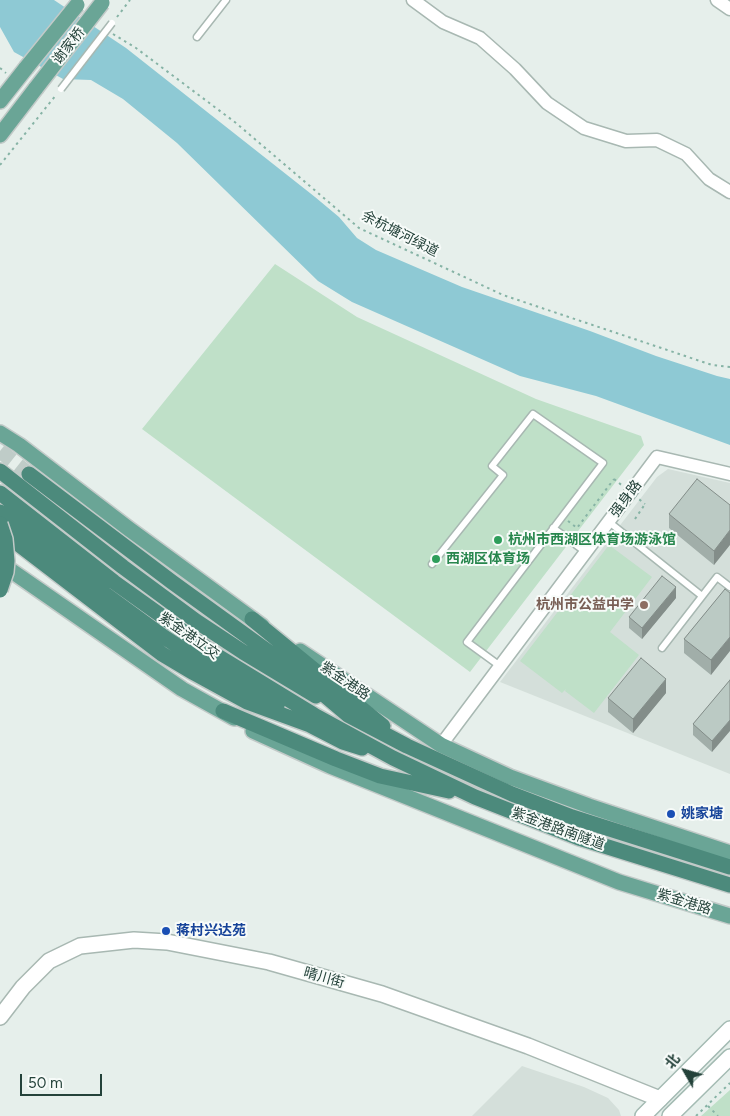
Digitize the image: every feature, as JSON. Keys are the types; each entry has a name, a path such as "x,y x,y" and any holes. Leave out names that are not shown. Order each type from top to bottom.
{"highway":[{"path":"0,461 13,478 29,493"},
{"name":"紫金港立交","path":"0,471 196,621 242,652 348,715"},
{"path":"29,474 180,588 302,676 348,715 407,746"},
{"name":"紫金港立交","path":"0,492 114,582 219,657 392,758"},
{"path":"0,512 198,668 247,702 310,725 343,742 392,758"},
{"path":"0,524 7,550 6,572 0,590"},
{"path":"0,530 162,654 198,668"},
{"path":"252,619 407,746"},
{"path":"222,711 380,776 475,797"},
{"name":"紫金港路南隧道","path":"407,746 512,794 572,817 730,867"},
{"name":"紫金港路南隧道","path":"392,758 475,797 579,838 730,885"}],"main road":[{"name":"谢家桥","path":"0,135 104,2"},
{"name":"谢家桥","path":"0,101 79,3"},
{"name":"紫金港路","path":"0,433 18,444 129,530 252,619 441,745 510,777 589,806 730,853"},
{"name":"紫金港路","path":"0,563 182,689 288,748 619,882 730,916"}],"street":[{"path":"413,0 443,22 480,38 515,69 548,103 584,128 626,141 657,140 686,154 709,179 730,192"},
{"path":"716,0 730,9"},
{"name":"强身路","path":"441,745 657,457 730,474"},
{"name":"晴川街","path":"0,1017 23,987 49,961 80,946 134,940 167,942 269,962 382,994 519,1042 660,1099"},
{"path":"643,1116 730,1029"},
{"path":"670,1116 730,1057"}],"lane":[{"path":"197,37 226,0"},
{"path":"61,89 112,23"},
{"path":"432,564 503,475 492,466 534,414 602,462 467,642 500,666"},
{"path":"609,522 702,596"},
{"path":"553,528 586,552"},
{"path":"662,648 717,577 730,587"}],"path":[{"path":"112,23 130,0"},
{"name":"余杭塘河绿道","path":"112,34 136,48 236,123 359,228 503,295 712,365 730,366"},
{"path":"0,68 6,73"},
{"path":"0,165 61,89"},
{"path":"562,517 577,528 614,479 645,504 635,519"},
{"path":"696,1116 730,1083"},
{"path":"707,1105 718,1116"}],"shaded area":[{"name":"杭州市公益中学","path":"668,469 730,483 730,774 500,682 657,477"},
{"path":"522,1066 584,1087 608,1098 619,1110 621,1116 472,1116"}],"green space":[{"name":"西湖区体育场","path":"275,264 357,317 536,399 641,436 644,445 470,672 142,429"},
{"path":"609,545 652,577 610,632 639,655 594,713 565,691 566,689 562,693 520,661"},
{"path":"730,1090 730,1116 701,1116"}],"water":[{"path":"0,0 54,0 126,48 315,197 339,217 357,238 376,250 462,287 656,356 730,379 730,445 596,396 520,376 352,302 318,281 177,143 123,99 91,80 63,79 14,52 0,27"}],"building":[{"path":"697,479 730,505 730,530 714,551 669,514"},
{"path":"662,576 676,587 642,628 629,617"},
{"path":"725,589 730,593 730,637 711,660 684,639"},
{"path":"641,658 666,679 633,719 608,698"},
{"path":"730,680 730,720 712,741 693,724"}],"tunnel":[{"path":"0,451 29,474"}],"place":[{"name":"杭州市西湖区体育场游泳馆","path":"498,540"},
{"name":"西湖区体育场","path":"436,559"},
{"name":"杭州市公益中学","path":"644,605"},
{"name":"姚家塘","path":"671,814"},
{"name":"蒋村兴达苑","path":"166,931"}]}
